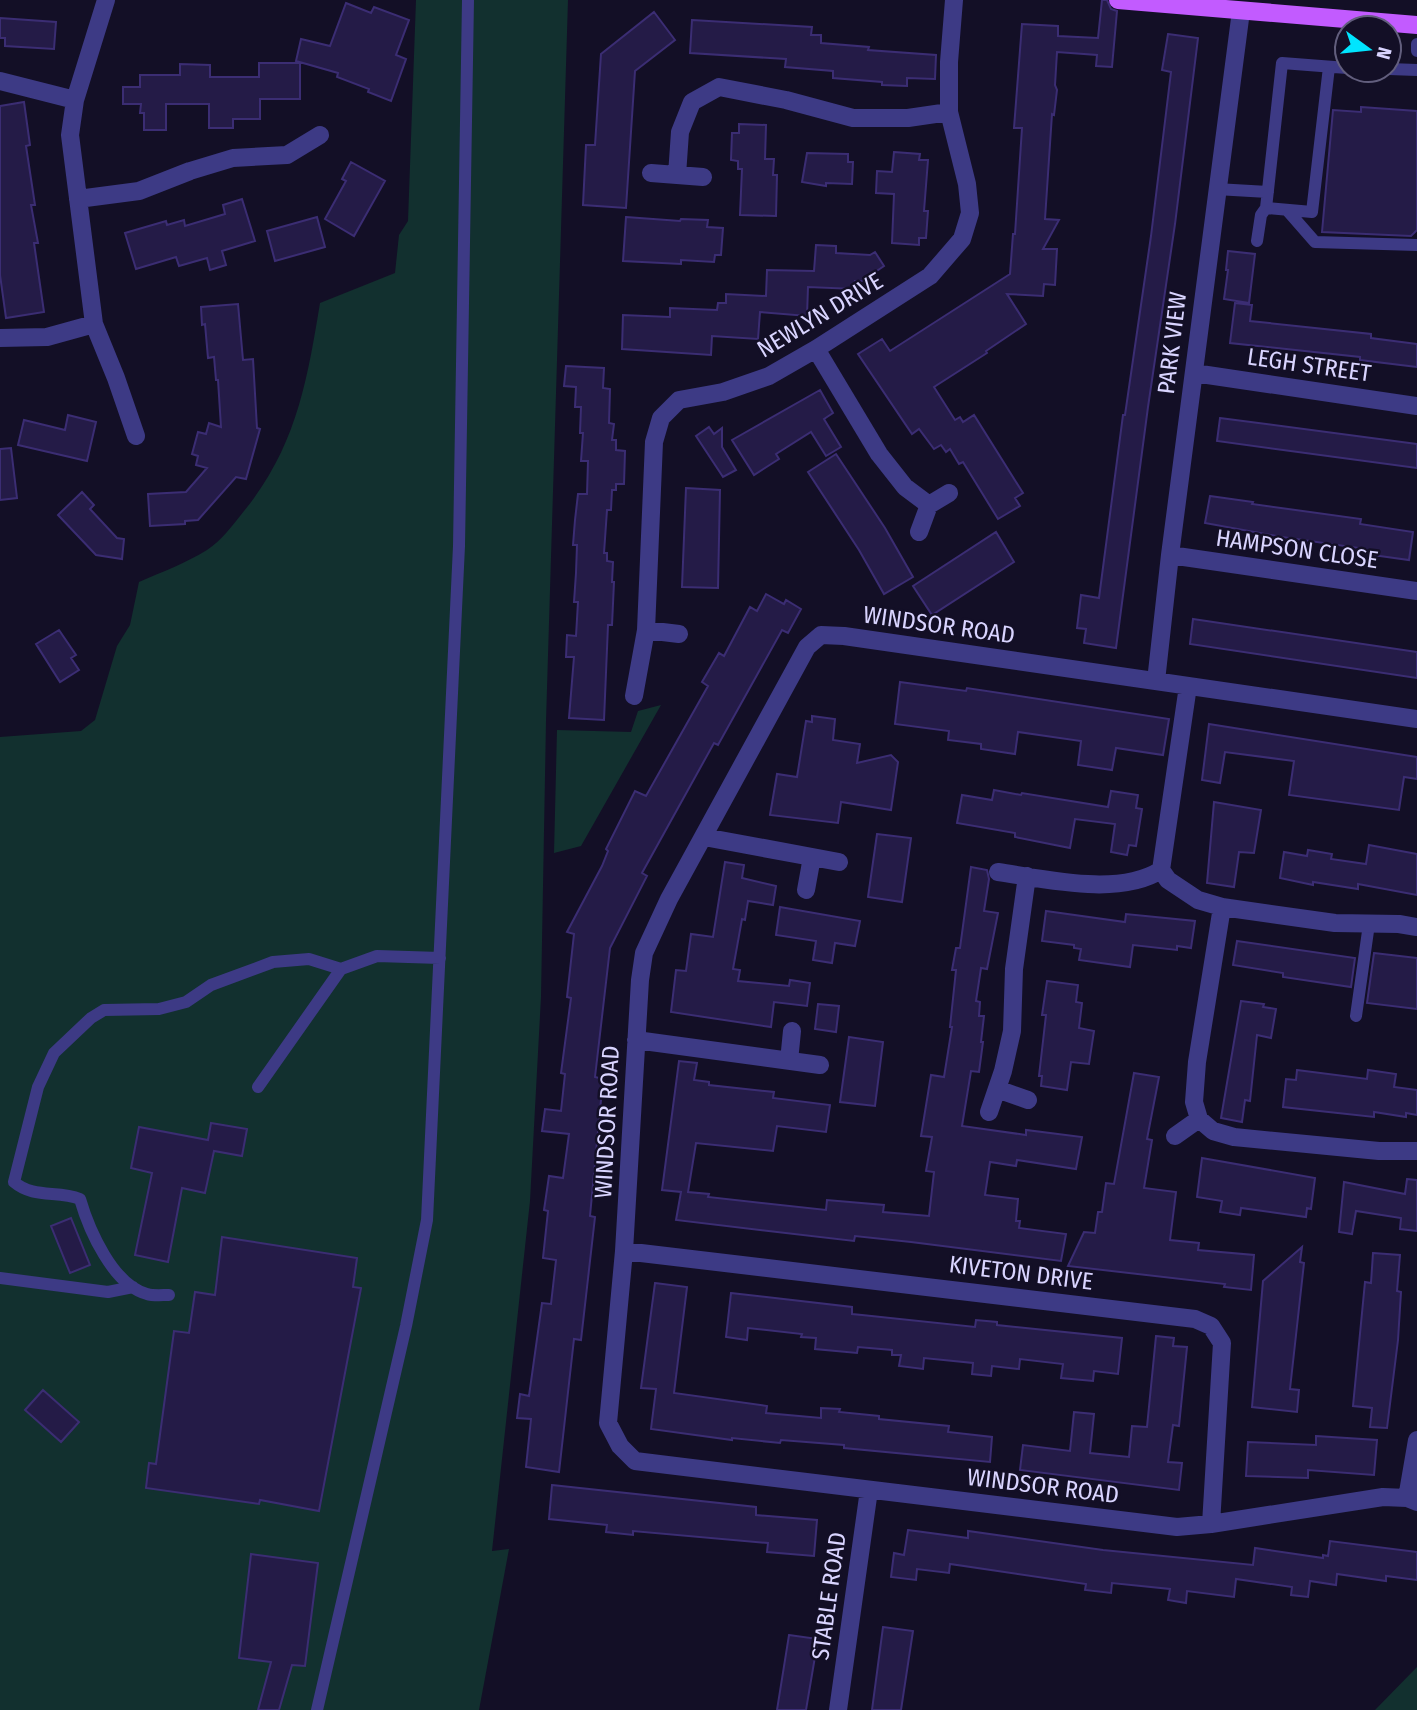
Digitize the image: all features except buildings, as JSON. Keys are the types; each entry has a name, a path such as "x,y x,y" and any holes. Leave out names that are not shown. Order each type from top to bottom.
{"main road":[{"path":"1118,0 1231,7 1417,25"}],"street":[{"path":"106,0 75,100 70,135 94,324 135,436"},
{"name":"NEWLYN DRIVE","path":"634,696 646,630 654,442 661,418 679,400 723,392 769,376 816,349 930,276 962,239 970,213 967,184 949,112 949,62 954,0"},
{"name":"PARK VIEW","path":"1156,681 1216,189 1231,7"},
{"path":"0,81 75,100"},
{"path":"677,175 680,132 692,102 719,87 786,100 853,118 908,118 949,112"},
{"path":"78,199 139,191 233,158 287,155 320,135"},
{"path":"651,173 703,177"},
{"path":"0,338 47,337 94,324"},
{"path":"816,349 879,454 905,487 929,505"},
{"name":"LEGH STREET","path":"1194,373 1417,406"},
{"path":"919,532 929,505 949,493"},
{"name":"HAMPSON CLOSE","path":"1170,555 1417,591"},
{"path":"646,630 679,634"},
{"name":"WINDSOR ROAD","path":"1412,1500 1383,1497 1177,1527 635,1461 620,1446 608,1423 624,1251 640,980 644,953 669,899 807,647 821,635 844,636 1417,719"},
{"path":"1188,686 1161,870 1168,880 1198,901 1222,908 1335,923 1399,924 1417,927"},
{"path":"704,837 839,862"},
{"path":"806,890 812,857"},
{"path":"998,872 1100,885 1125,884 1149,878 1161,870"},
{"path":"989,1112 1012,1031 1014,969 1027,876"},
{"path":"1222,908 1197,1062 1194,1102 1199,1118 1213,1131 1234,1137 1379,1151 1417,1151"},
{"path":"789,1060 792,1031"},
{"path":"636,1040 820,1065"},
{"path":"997,1089 1028,1100"},
{"path":"1175,1136 1199,1118"},
{"name":"KIVETON DRIVE","path":"624,1251 1195,1319 1211,1326 1222,1343 1211,1524"},
{"path":"1412,1500 1417,1440"},
{"name":"STABLE ROAD","path":"838,1710 869,1490"}],"lane":[{"path":"317,1710 403,1339 427,1220 459,546 468,0"},
{"path":"1417,44 1417,51"},
{"path":"1257,241 1261,215 1266,208 1282,63 1333,67"},
{"path":"1266,208 1312,212 1329,67"},
{"path":"1216,189 1268,192"},
{"path":"1287,210 1315,242 1417,245"},
{"path":"1356,1016 1369,924"},
{"path":"258,1087 341,969 377,956 440,958"},
{"path":"169,1295 147,1294 133,1287 103,1256 80,1199 71,1195 30,1193 15,1182 38,1087 54,1053 91,1017 104,1010 159,1009 186,1002 211,985 273,962 309,959 341,969"},
{"path":"0,1278 108,1292 133,1287"}],"green space":[{"path":"416,0 568,0 546,721 541,997 530,1201 492,1551 509,1549 479,1710 0,1710 0,737 81,731 95,720 117,646 130,625 139,582 191,559 218,542 262,487 276,463 297,413 320,303 395,273 399,235 408,221"},
{"path":"661,705 581,846 554,853 557,730 631,732 638,711"},
{"path":"1417,1667 1417,1710 1375,1710"}]}
